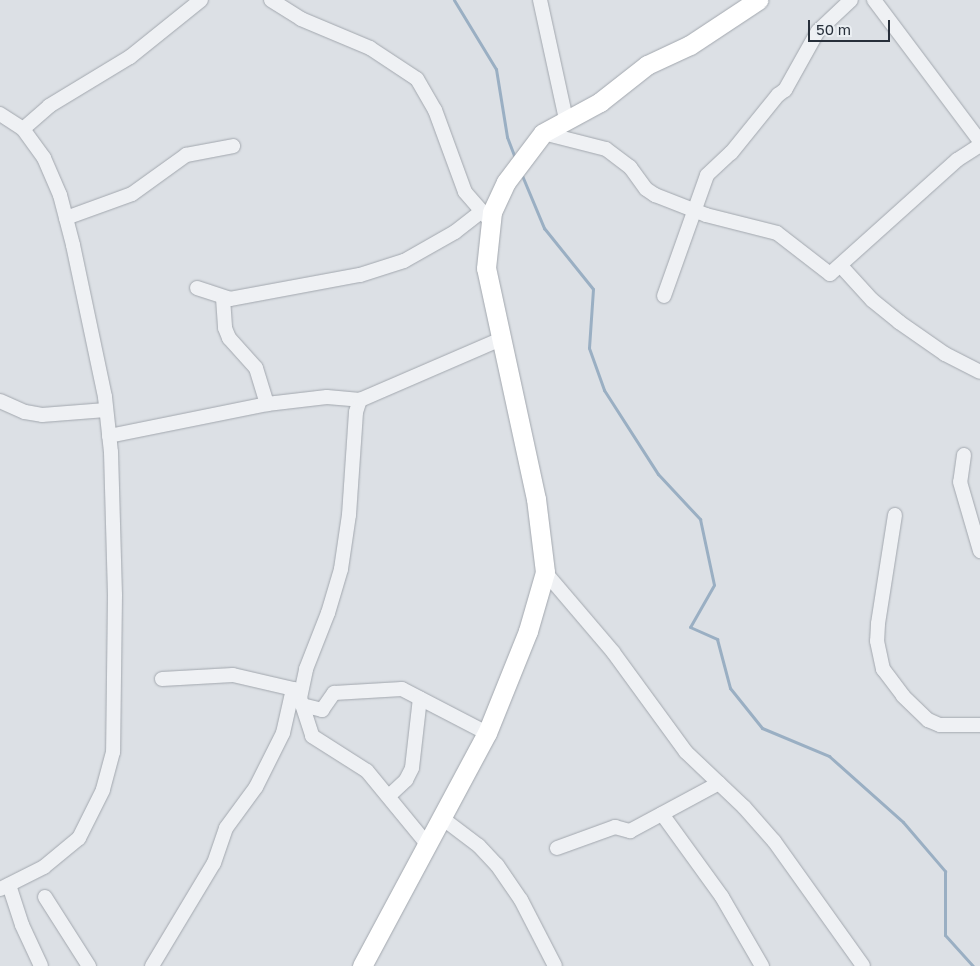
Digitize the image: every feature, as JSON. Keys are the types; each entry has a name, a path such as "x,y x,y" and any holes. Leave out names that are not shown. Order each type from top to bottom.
{"street":[{"path":"23,128 49,106 130,57 201,0"},
{"path":"271,0 301,19 370,48 417,79 435,110 465,192 486,217"},
{"path":"540,0 566,119"},
{"path":"363,965 487,733 528,631 545,572 536,500 486,268 486,217 522,158 543,133 600,102 647,65 690,45 758,0"},
{"path":"664,296 707,175 742,141 778,95 785,90 818,31 851,0"},
{"path":"543,133 606,149 630,168 646,189 693,210 785,237 810,262 830,274 945,170 980,143 874,0"},
{"path":"0,114 23,128 53,175 66,218 106,410 115,536 113,752 104,790 79,838 44,867 4,887 41,966"},
{"path":"66,218 132,194 186,155 233,146"},
{"path":"197,288 223,298 275,289 303,288 404,261 486,217"},
{"path":"841,266 872,300 899,322 945,354 980,372"},
{"path":"223,298 228,338 256,368 267,404"},
{"path":"109,436 267,404 327,397 360,400 501,339"},
{"path":"152,966 214,863 226,828 256,787 283,733 298,697 341,570 349,515 356,412 360,400"},
{"path":"0,401 25,412 42,415 106,410"},
{"path":"964,455 960,482 980,551"},
{"path":"895,515 878,624 877,641 883,668 903,696 928,720 940,725 980,726"},
{"path":"545,572 613,652 686,752 719,783 774,841 862,966"},
{"path":"162,679 233,675 298,697 322,710 334,693 390,688 410,692 487,733"},
{"path":"298,697 312,736 356,763 390,795 427,844"},
{"path":"390,795 406,780 412,768 417,745 420,698"},
{"path":"557,848 615,827 630,831 719,783"},
{"path":"662,814 722,897 762,966"},
{"path":"442,818 479,846 497,865 521,900 555,966"},
{"path":"46,897 89,966"}],"waterway":[{"path":"454,0 496,69 507,137 515,158"},
{"path":"521,173 544,228 593,289 589,348 604,390 658,474 700,519 714,585 690,627 717,639 730,688 762,728 829,756 903,822 945,871 945,935 973,966"}]}
